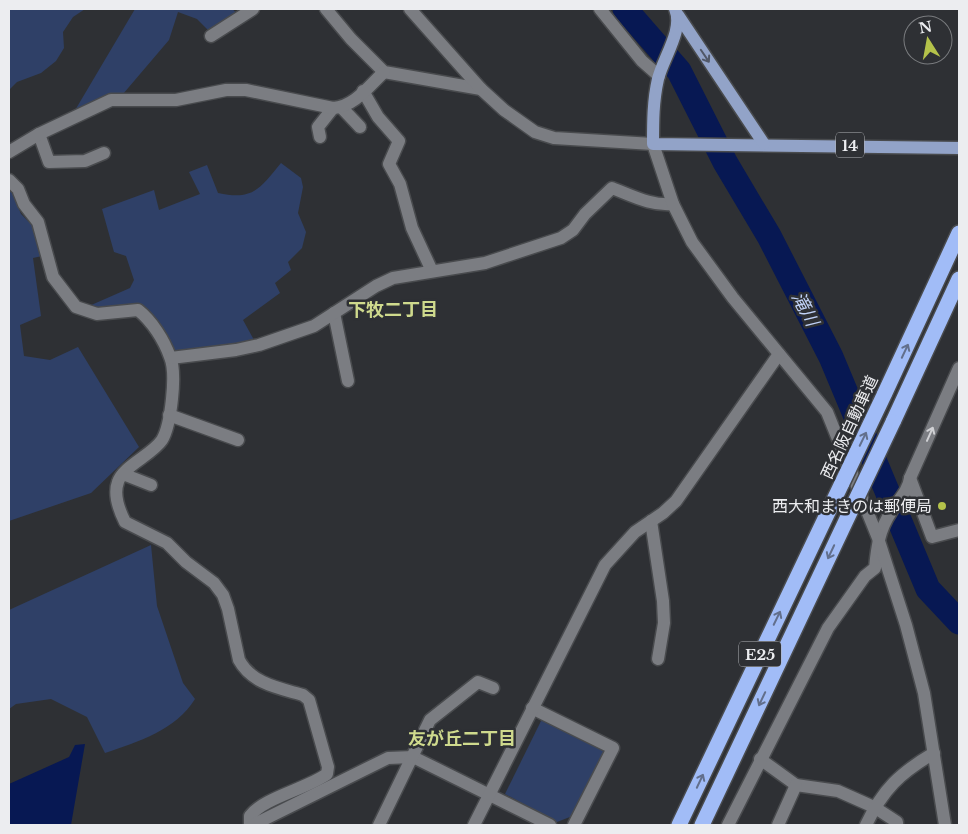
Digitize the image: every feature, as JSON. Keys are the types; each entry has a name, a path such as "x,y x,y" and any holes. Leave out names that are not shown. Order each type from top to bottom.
{"highway":[{"name":"西名阪自動車道","path":"680,825 959,233"},
{"name":"E25","path":"702,825 959,279"}],"main road":[{"path":"653,144 653,116 659,76 675,33 676,12"},
{"path":"676,12 764,144"},
{"name":"14","path":"653,144 959,147"}],"street":[{"path":"326,9 350,39 384,72 482,89"},
{"path":"410,9 482,89 504,110 535,132 554,138 653,144 673,204 692,242 712,270 827,412 878,538 906,625 924,693 945,825"},
{"path":"600,9 642,61 659,76"},
{"path":"211,36 245,11"},
{"path":"320,137 318,127 337,108 350,104 384,72"},
{"path":"9,152 39,134 98,105 122,98 176,100 226,90 246,90 337,108 360,127"},
{"path":"363,91 378,117 399,140 390,157 390,170 400,184 412,228 432,271"},
{"path":"39,134 49,162 85,161 104,153"},
{"path":"9,180 18,189 24,204 38,222 53,277 76,306 97,314 138,310 147,317 171,358 172,386 169,415 162,439 153,450 118,480 116,491 118,504 125,522 167,543 186,562 214,583 223,595 228,609 239,660 244,670 255,679 303,695 309,700 328,767 327,774 295,792 260,805 250,816 252,825 388,758 413,757 550,825"},
{"path":"171,358 236,350 259,345 314,326 393,278 485,263 561,238 573,230 585,214 612,188 650,203 660,205 673,204"},
{"path":"334,313 348,381"},
{"path":"474,825 605,565 636,532 676,501 779,354"},
{"path":"728,825 828,628 865,576 875,568 878,538 890,513 909,483 959,368"},
{"path":"169,415 238,440"},
{"path":"123,474 151,485"},
{"path":"909,483 932,537 959,530"},
{"path":"651,521 663,601 664,623 658,659"},
{"path":"379,825 430,720 478,682 493,688"},
{"path":"532,708 613,748 574,825"},
{"path":"866,825 874,807 894,781 910,767 934,753"},
{"path":"760,759 796,785 838,791 874,807 897,822 897,825"},
{"path":"778,825 796,785"}],"shaded area":[{"path":"9,9 85,9 73,17 63,32 64,48 56,61 41,73 17,82 9,90"},
{"path":"135,9 232,9 238,14 209,31 197,19 178,12 169,40 123,94 74,112"},
{"path":"281,163 301,178 303,187 298,213 306,232 302,248 288,262 291,270 275,283 280,293 243,320 254,340 241,344 173,354 143,308 105,310 89,306 130,288 134,280 126,256 114,252 102,209 154,190 159,210 200,194 189,172 207,165 218,193 230,195 248,194 261,186"},
{"path":"9,190 12,192 21,214 35,228 42,256 33,258 41,316 20,325 24,356 50,360 78,347 139,447 91,493 9,521"},
{"path":"151,545 157,606 183,683 195,699 187,710 178,719 155,734 105,753 87,717 51,699 16,704 9,709 9,610"},
{"path":"542,719 608,750 575,815 557,822 505,794"},
{"path":"85,744 71,825 9,825 9,784 69,757 75,745"}],"waterway":[{"name":"滝川","path":"625,9 679,71 725,162 769,236 831,357 928,589 959,622"}],"place":[{"name":"西大和まきのは郵便局","path":"942,506"}],"district":[{"name":"下牧二丁目","path":"393,310"},
{"name":"友が丘二丁目","path":"462,739"}]}
